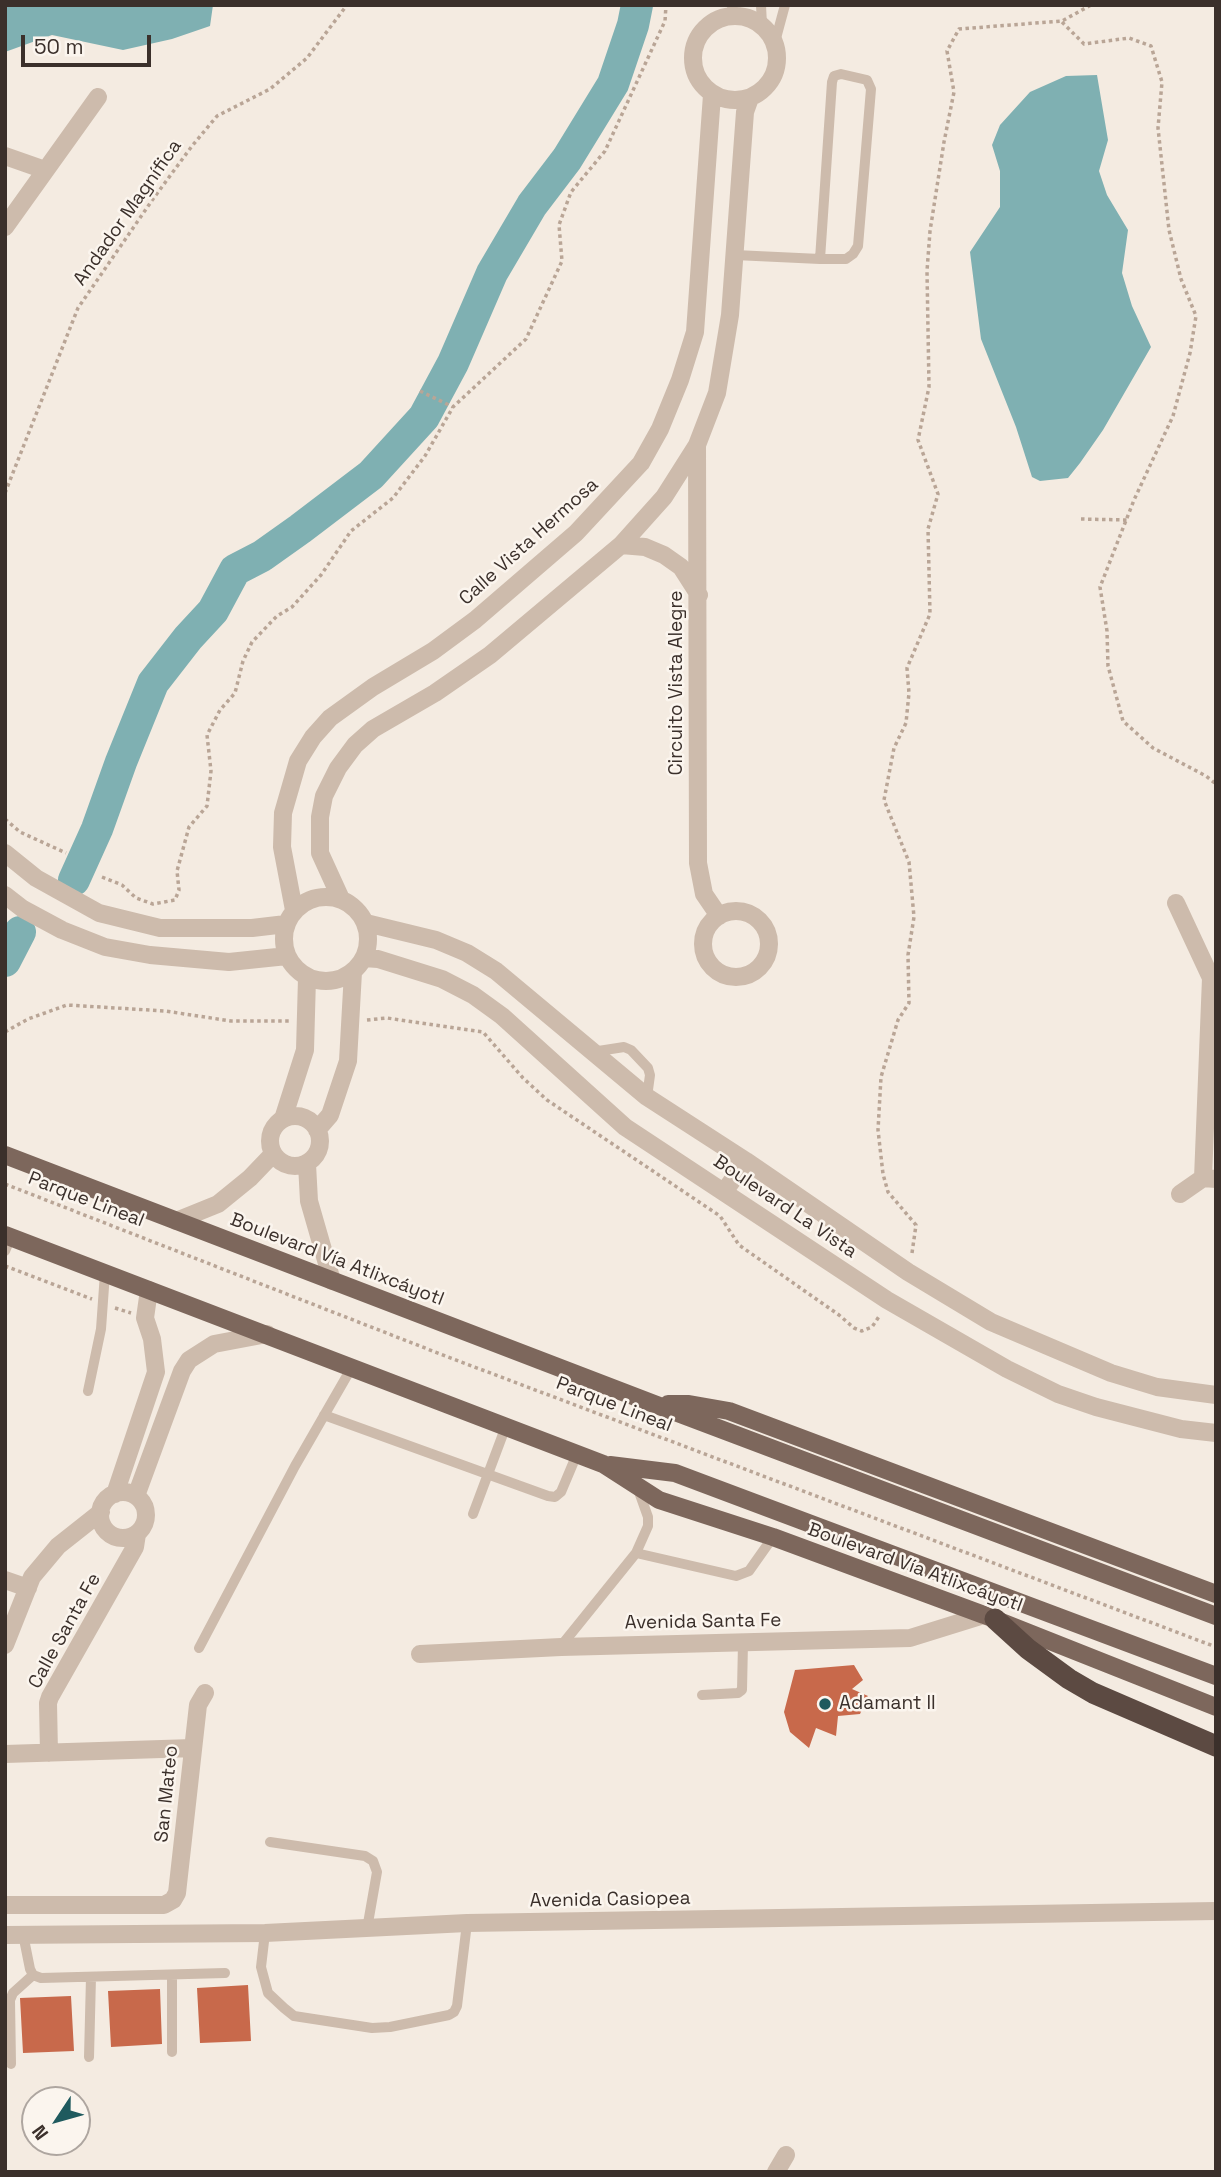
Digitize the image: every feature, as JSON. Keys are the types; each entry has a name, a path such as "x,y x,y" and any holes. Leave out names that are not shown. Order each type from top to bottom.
{"highway":[{"path":"989,1617 1046,1663 1085,1688 1216,1746"}],"main road":[{"name":"Boulevard Vía Atlixcáyotl","path":"5,1155 1216,1616"},
{"name":"Boulevard Vía Atlixcáyotl","path":"7,1241 105,1273 578,1454 603,1464 659,1500 773,1537 989,1617 1216,1707"},
{"name":"Boulevard Vía Atlixcáyotl","path":"654,1404 729,1410 1216,1594"},
{"name":"Boulevard Vía Atlixcáyotl","path":"603,1464 675,1473 1216,1676"}],"street":[{"path":"732,10 762,25 775,42 778,62 765,88 740,101 727,101 712,95 698,80 692,61 695,41 707,25 732,10"},
{"name":"Calle Vista Hermosa","path":"290,917 282,846 283,813 298,761 313,737 330,718 373,687 433,651 475,620 576,533 641,463 660,429 680,380 695,332 712,95"},
{"path":"5,227 98,97"},
{"path":"341,899 320,853 320,817 324,796 338,768 355,745 373,729 435,693 490,655 621,545 664,497 697,444 717,393 730,316 745,112 750,98"},
{"path":"5,156 45,170"},
{"name":"Circuito Vista Alegre","path":"697,444 698,863 704,894 719,916"},
{"path":"621,545 645,547 664,555 681,567 699,595"},
{"path":"5,853 36,878 99,913 160,928 252,928 290,917 308,900 324,896 341,899 356,909 366,923 369,941 359,965 348,1061 330,1115 317,1130"},
{"path":"5,895 23,909 105,947 150,955 229,962 287,956"},
{"path":"1176,903 1213,980 1209,1179 1180,1194"},
{"path":"290,917 283,940 287,956 295,969 307,978 323,982 339,980 359,965"},
{"name":"Boulevard La Vista","path":"366,923 436,940 467,953 496,971 647,1097 908,1272 991,1322 1111,1373 1157,1387 1216,1395"},
{"name":"Boulevard La Vista","path":"359,965 378,959 442,979 473,995 502,1016 625,1127 887,1300 1017,1374 1058,1394 1096,1407 1181,1429 1216,1433"},
{"path":"283,1119 305,1050 307,978"},
{"path":"302,1117 311,1122 317,1130 319,1149 307,1164 287,1166 272,1154 270,1134 275,1125 283,1119 302,1117"},
{"path":"176,1221 218,1203 239,1188 272,1154"},
{"path":"724,1192 746,1161"},
{"path":"307,1164 309,1201 332,1281"},
{"path":"115,1494 136,1496 143,1504 146,1515 144,1525 137,1534 117,1538 107,1532 101,1513 103,1505 115,1494 156,1372 152,1339 145,1318 149,1290"},
{"path":"136,1496 182,1371 189,1360 214,1344 267,1334"},
{"path":"5,1645 32,1577 50,1554 101,1513"},
{"name":"Calle Santa Fe","path":"49,1753 50,1697 135,1547 137,1534"},
{"path":"5,1580 28,1588"},
{"name":"Avenida Santa Fe","path":"420,1654 561,1647 910,1638 989,1617"},
{"name":"San Mateo","path":"5,1905 164,1905 173,1900 177,1893 198,1705 205,1693"},
{"path":"5,1754 193,1748"},
{"name":"Avenida Casiopea","path":"14,1934 265,1933 467,1923 1216,1910"},
{"path":"776,2172 786,2155"}],"lane":[{"path":"761,5 762,25"},
{"path":"775,42 785,5"},
{"path":"735,255 820,259 846,259 858,246 871,89 867,80 841,74 834,76 832,82 820,259"},
{"path":"592,1052 624,1047 631,1050 648,1068 647,1097"},
{"path":"88,1391 104,1304 105,1273"},
{"path":"199,1648 352,1367"},
{"path":"324,1415 548,1496 555,1497 561,1492 578,1454"},
{"path":"473,1514 506,1426"},
{"path":"561,1647 636,1553 648,1526 648,1517 637,1486"},
{"path":"636,1553 736,1576 749,1571 773,1537"},
{"path":"702,1695 738,1693 742,1690 743,1643"},
{"path":"270,1842 365,1856 373,1861 377,1872 367,1930"},
{"path":"265,1933 261,1967 268,1993 284,2008 294,2016 372,2028 390,2027 454,2012 457,2006 467,1923"},
{"path":"14,1934 25,1950 33,1975"},
{"path":"33,1975 41,1978 225,1973"},
{"path":"11,2064 9,2000 33,1975"},
{"path":"172,1975 173,2052"},
{"path":"89,2057 91,1977"}],"path":[{"name":"Andador Magnífica","path":"5,493 78,308 153,199 217,116 270,89 307,58 347,5"},
{"path":"102,877 122,885 136,898 153,904 175,900 180,890 177,871 189,827 207,806 211,771 206,735 220,710 236,693 243,661 252,642 277,616 292,607 321,575 351,531 393,498 425,456 453,407 526,339 562,261 559,225 571,192 605,151 665,21 666,5"},
{"path":"915,1242 916,1225 888,1192 878,1130 881,1077 898,1020 909,1003 908,955 914,917 909,862 884,800 894,748 906,723 909,693 907,668 930,614 928,529 938,494 918,440 929,387 927,284 930,231 954,92 947,51 959,29 1062,21 1091,5"},
{"path":"1062,21 1084,44 1129,38 1151,46 1162,82 1158,128 1169,230 1181,279 1196,316 1190,352 1173,416 1100,587 1107,631 1108,666 1123,721 1153,748 1216,784"},
{"path":"420,391 453,407"},
{"path":"1082,519 1127,520"},
{"path":"5,819 20,832 66,853"},
{"path":"5,1032 28,1019 67,1005 138,1008 231,1021 262,1021"},
{"path":"387,1018 483,1032 523,1078 547,1100 720,1216 739,1245 854,1328 862,1331 872,1327 882,1312"},
{"name":"Parque Lineal","path":"5,1184 448,1357 1216,1647"},
{"path":"5,1266 145,1318"}],"water":[{"path":"5,5 213,5 210,26 172,39 123,50 52,35 5,52"},
{"path":"1097,75 1108,140 1099,171 1107,195 1128,230 1122,273 1132,306 1151,347 1103,430 1068,478 1040,481 1032,477 1016,427 981,339 970,252 1000,207 1000,171 992,145 1000,125 1030,92 1066,76"}],"building":[{"name":"Adamant II","path":"854,1665 863,1680 852,1689 868,1696 860,1714 838,1716 836,1736 816,1728 809,1748 790,1732 784,1712 795,1670"},
{"path":"248,1985 251,2041 200,2043 197,1988"},
{"path":"160,1989 162,2044 111,2047 108,1991"},
{"path":"71,1996 74,2051 23,2053 20,1998"}],"waterway":[{"path":"74,880 97,829 153,683 213,611 235,570 262,556 371,475 424,417 453,363 492,273 532,205 567,159 613,84 637,5"},
{"path":"5,961 20,932"}],"place":[{"name":"Adamant II","path":"825,1704"}]}
